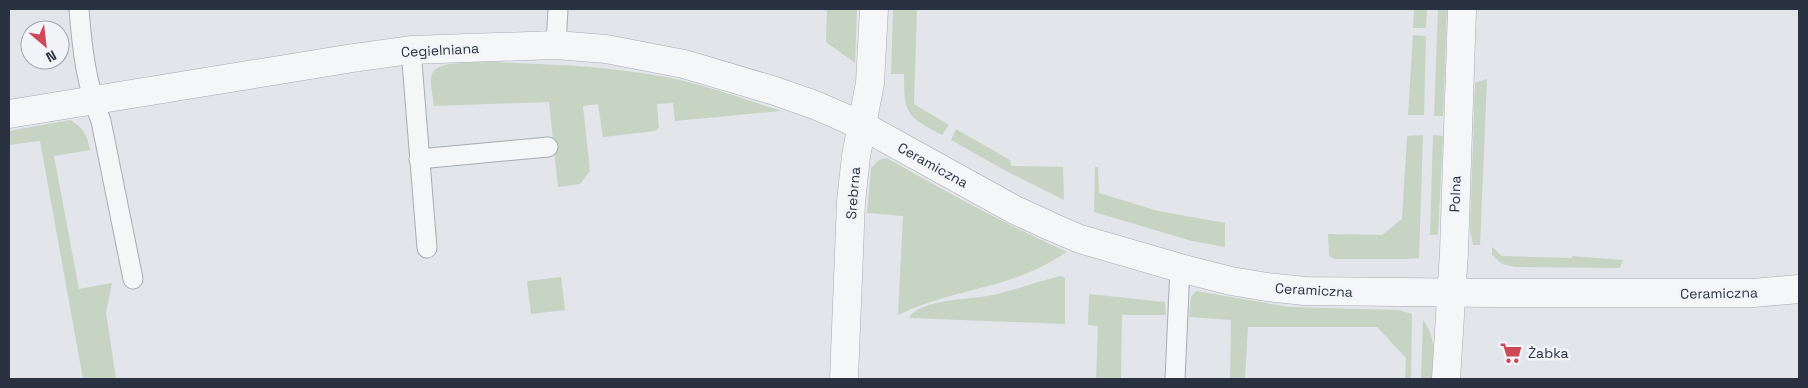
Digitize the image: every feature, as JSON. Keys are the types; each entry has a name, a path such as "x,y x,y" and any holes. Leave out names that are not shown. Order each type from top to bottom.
{"street":[{"name":"Srebrna","path":"844,379 851,202 856,156 870,83 874,9"},
{"name":"Polna","path":"1446,379 1462,9"},
{"name":"Cegielniana","path":"9,114 343,59 411,50 556,45 629,52 684,64 775,90 863,126"},
{"name":"Ceramiczna","path":"863,126 1016,210 1080,239 1231,281 1305,291 1753,293 1799,289"}],"lane":[{"path":"80,9 82,50 93,100 103,128 133,279"},
{"path":"556,45 558,9"},
{"path":"411,50 427,248"},
{"path":"419,160 548,147"},
{"path":"1175,379 1180,268"}],"green space":[{"path":"827,9 857,9 855,63 826,42"},
{"path":"893,9 917,9 914,104 949,125 942,135 921,123 910,113 905,99 904,74 891,74"},
{"path":"1414,9 1427,9 1426,28 1413,28"},
{"path":"1438,9 1447,9 1443,116 1434,116"},
{"path":"1413,35 1426,36 1424,115 1408,115"},
{"path":"488,62 580,66 648,74 699,85 781,111 675,121 673,103 657,104 659,128 655,131 603,137 598,104 583,106 590,171 580,184 558,187 549,102 434,106 431,81 435,70 448,64"},
{"path":"1487,79 1480,245 1473,245 1470,230 1475,83"},
{"path":"70,120 84,132 90,150 54,156 79,289 112,283 106,313 116,379 83,379 40,141 9,145 9,131"},
{"path":"956,129 1010,160 1011,166 1063,167 1064,200 1006,171 951,140"},
{"path":"1423,135 1419,258 1334,259 1329,256 1328,234 1382,235 1402,219 1407,136"},
{"path":"1433,135 1443,136 1438,235 1430,235"},
{"path":"887,158 976,207 1067,252 1040,268 1014,278 930,302 898,315 903,216 867,213 871,168 879,160"},
{"path":"1095,167 1098,167 1099,193 1158,211 1225,223 1225,247 1192,241 1094,212"},
{"path":"1492,247 1502,256 1572,258 1572,256 1623,260 1620,268 1515,267 1502,264 1492,255"},
{"path":"1061,276 1065,278 1065,324 909,318 915,311 936,303 988,296"},
{"path":"561,277 565,310 531,314 527,281"},
{"path":"1196,291 1289,307 1399,310 1412,314 1411,379 1405,379 1406,358 1377,327 1248,327 1245,379 1230,379 1231,320 1189,317 1191,297"},
{"path":"1089,294 1165,302 1166,315 1122,315 1121,379 1096,379 1098,326 1088,325"},
{"path":"1423,320 1433,341 1433,379 1421,379"}],"place":[{"name":"Żabka","path":"1511,353"}]}
